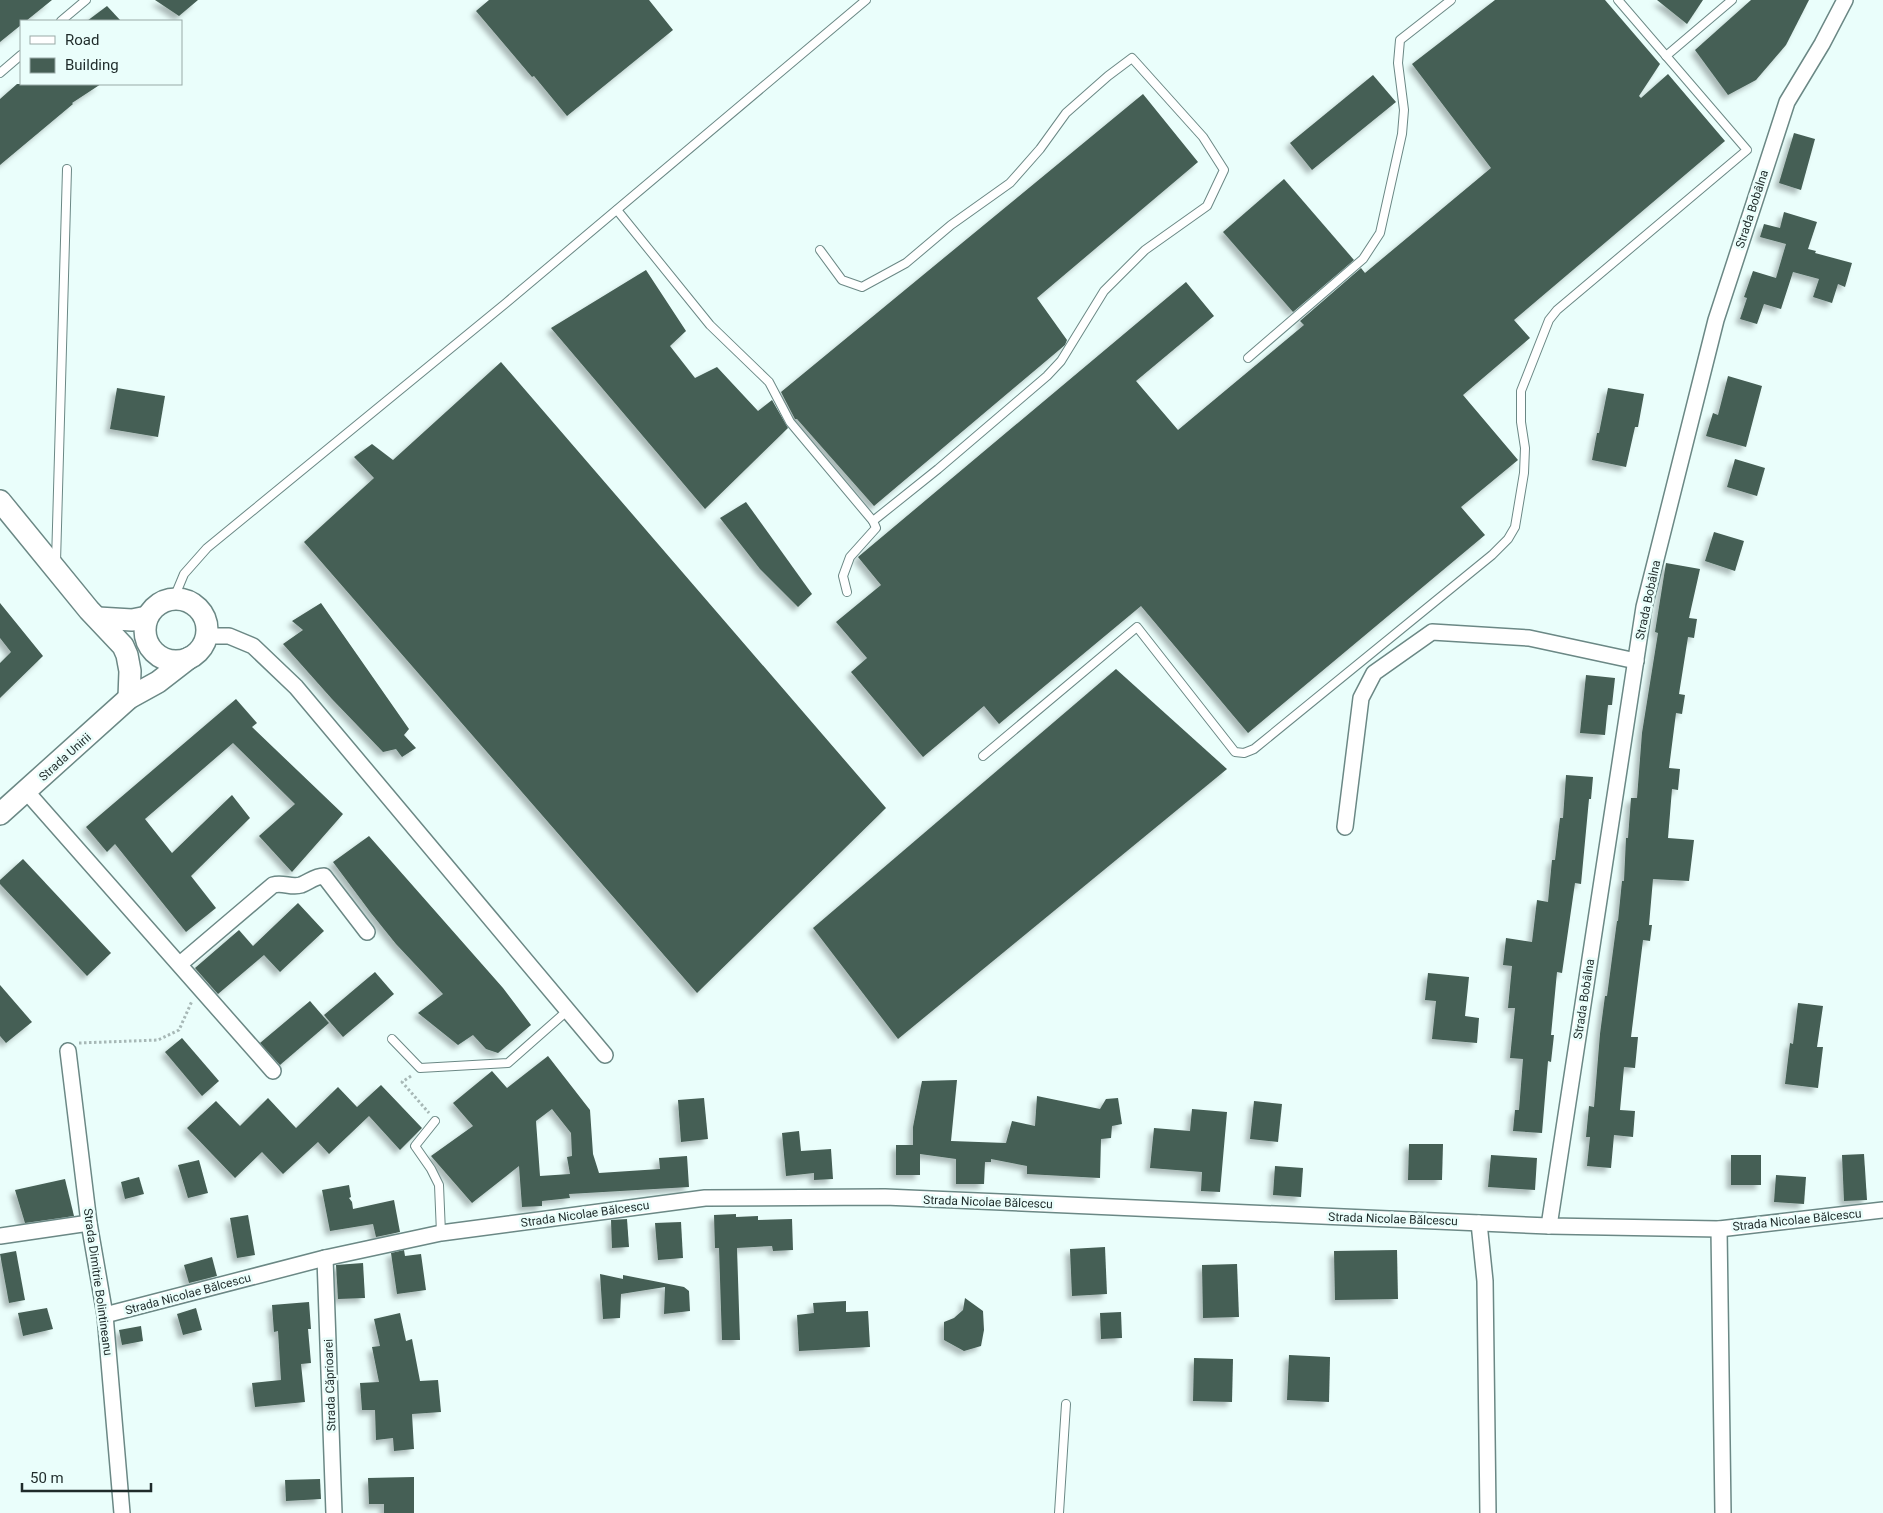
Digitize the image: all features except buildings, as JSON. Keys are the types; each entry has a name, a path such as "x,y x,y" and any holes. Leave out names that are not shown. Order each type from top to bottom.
{"main road":[{"path":"0,501 56,570 116,637 127,655 130,671 129,698"},
{"path":"174,598 192,603 200,609 207,627 203,645 197,653 179,661 160,657 152,650 147,632 152,610 158,604 174,598"},
{"path":"98,618 132,620 147,632"},
{"path":"116,637 132,640 147,632"},
{"name":"Strada Unirii","path":"129,698 144,666 147,632"},
{"name":"Strada Unirii","path":"3,806 26,791 129,698 158,682 189,658"}],"street":[{"name":"Strada Bobâlna","path":"1549,1226 1644,607 1716,320 1787,102 1822,44 1845,0"},
{"path":"1345,827 1361,698 1374,673 1432,632 1529,638 1636,661"},
{"path":"206,636 229,636 253,646 296,687 605,1055"},
{"path":"26,791 273,1071"},
{"path":"180,964 273,885 280,883 294,886 303,884 318,876 324,876 367,932"},
{"name":"Strada Dimitrie Bolintineanu","path":"68,1051 89,1223 105,1315 122,1513"},
{"name":"Strada Nicolae Bălcescu","path":"105,1315 325,1258 441,1233 705,1198 885,1197 1549,1226 1720,1229 1883,1210"},
{"path":"0,1236 89,1223"},
{"path":"1479,1223 1485,1281 1488,1513"},
{"path":"1720,1229 1723,1513"},
{"name":"Strada Căprioarei","path":"325,1258 334,1513"}],"lane":[{"path":"62,20 86,0"},
{"path":"174,598 184,574 207,548 506,304 866,0"},
{"path":"1248,358 1363,259 1380,232 1404,118 1398,63 1400,40 1451,0"},
{"path":"983,756 1137,627 1236,752 1244,753 1254,749 1492,555 1502,544 1515,527 1524,472 1525,448 1521,422 1520,391 1549,320 1557,310 1747,150 1618,0"},
{"path":"1666,56 1732,0"},
{"path":"0,73 20,56"},
{"path":"820,250 842,280 862,287 906,264 951,225 1010,183 1040,149 1066,113 1108,76 1132,58 1203,137 1224,170 1207,206 1145,250 1104,291 1061,361 1047,376 874,521"},
{"path":"56,570 68,169"},
{"path":"617,210 710,325 768,382 790,422 874,521 876,528 850,557 843,576 847,592"},
{"path":"392,1039 420,1068 508,1063 567,1010"},
{"path":"435,1121 415,1146 431,1169 439,1185 441,1233"},
{"path":"1059,1513 1066,1404"}],"path":[{"path":"68,1051 76,1043 158,1040 179,1030 194,997 197,984"},
{"path":"420,1068 402,1082 435,1121"}]}
